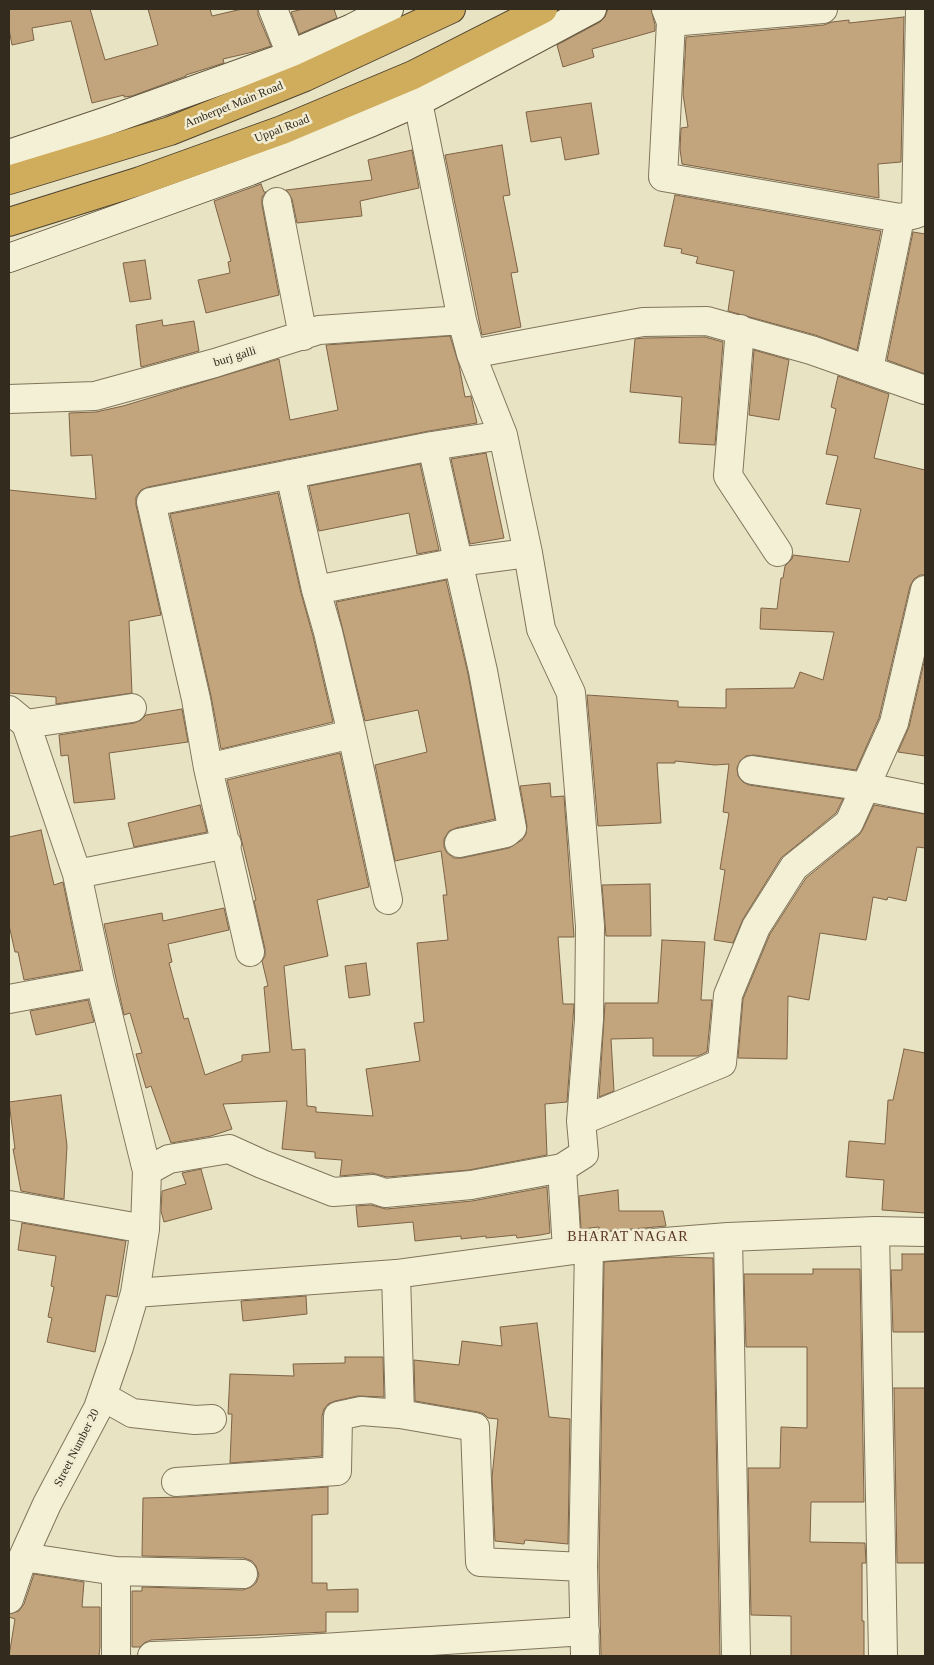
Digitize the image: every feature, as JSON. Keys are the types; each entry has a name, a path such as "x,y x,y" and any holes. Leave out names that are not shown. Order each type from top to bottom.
{"highway":[{"name":"Amberpet Main Road","path":"9,180 170,131 305,77 451,9"},
{"name":"Uppal Road","path":"9,222 140,181 282,130 413,75 543,9"}],"street":[{"path":"273,9 291,54"},
{"path":"9,154 107,121 291,54 352,28 390,9"},
{"path":"9,258 250,171 418,102 592,9"},
{"path":"823,9 668,16 663,178 900,218 916,214 920,9"},
{"path":"147,1171 169,1159 229,1149 334,1192 373,1189 385,1192 471,1185 562,1168 584,1154 581,1121 588,1020 590,926 571,693 541,629 528,553 503,435 472,354 462,320 418,102"},
{"path":"277,202 303,336"},
{"path":"869,369 900,218"},
{"name":"burj galli","path":"9,400 95,396 216,363 319,330 462,320"},
{"path":"472,354 643,322 707,320 740,328 869,369 925,390"},
{"path":"740,328 728,476 778,552"},
{"path":"250,952 227,844 208,768 196,699 151,502 432,446 503,435"},
{"path":"432,446 483,671 512,828 506,833 460,843"},
{"path":"290,474 316,590 352,734 388,900"},
{"path":"316,590 458,562 528,553"},
{"path":"581,1121 722,1063 728,995 756,927 794,867 849,823 894,723 925,590"},
{"path":"17,717 132,708"},
{"name":"Street Number 20","path":"9,1599 23,1557 47,1504 98,1408 102,1396 135,1293 144,1229 147,1171 100,982 78,874 17,717"},
{"path":"208,768 352,734"},
{"path":"752,770 866,787 925,799"},
{"path":"78,874 227,844"},
{"path":"9,999 100,982"},
{"path":"152,1656 585,1644 578,1249 562,1168"},
{"path":"9,1205 144,1229"},
{"path":"135,1293 396,1274 578,1249 728,1237 875,1231 925,1232"},
{"path":"875,1231 882,1656"},
{"path":"728,1237 736,1656"},
{"path":"396,1274 400,1414"},
{"path":"102,1396 132,1413 195,1420 212,1419"},
{"path":"176,1482 337,1471 338,1416 361,1411 400,1414 475,1427 480,1562 584,1567"},
{"path":"23,1557 116,1571 243,1574"},
{"path":"116,1571 116,1656"}],"building":[{"path":"9,9 90,9 105,60 158,45 148,9 210,9 212,16 242,9 258,9 258,15 271,46 223,59 224,63 186,75 132,96 124,97 124,95 92,103 71,21 32,28 34,40 12,45 9,29"},
{"path":"303,9 334,9 337,18 299,34 291,12"},
{"path":"608,9 651,9 655,31 592,49 594,57 563,67 557,45 600,22 605,17"},
{"path":"904,17 901,162 878,164 879,198 682,164 680,149 681,128 688,127 683,94 686,37 824,25 849,20 849,23"},
{"path":"591,103 599,154 565,160 561,137 531,142 526,112"},
{"path":"502,145 510,195 503,196 518,272 511,273 521,327 482,335 445,155"},
{"path":"412,150 419,188 360,201 362,216 297,223 292,199 286,190 372,180 368,160"},
{"path":"261,184 264,192 266,192 262,197 262,205 279,295 206,313 198,280 230,273 228,262 231,261 214,201"},
{"path":"675,195 881,231 857,350 815,335 728,311 734,271 696,263 698,257 681,253 682,249 664,246"},
{"path":"913,232 925,234 925,374 887,360"},
{"path":"145,260 151,299 130,302 123,263"},
{"path":"162,320 163,326 194,321 199,351 141,367 136,325"},
{"path":"450,336 459,365 465,397 471,396 477,423 287,459 141,490 136,497 136,505 161,615 129,621 132,693 56,704 56,697 9,693 9,490 96,499 92,455 71,456 69,413 96,412 123,406 279,359 290,420 338,410 326,345"},
{"path":"705,337 723,342 715,445 679,443 682,397 630,392 635,339"},
{"path":"754,350 789,360 779,420 749,415"},
{"path":"838,376 889,394 874,458 925,470 925,575 920,575 914,579 910,586 879,718 856,770 754,755 746,756 740,761 737,768 738,776 749,785 843,799 836,813 781,858 743,919 733,943 714,940 725,870 720,869 729,813 723,812 729,764 715,765 675,761 675,763 657,763 661,823 598,826 587,695 678,701 678,707 726,708 726,689 794,688 800,672 823,680 834,632 760,629 761,608 777,609 781,578 783,578 785,566 792,559 793,555 849,562 861,509 826,504 838,456 826,454 836,409 831,407"},
{"path":"486,453 504,538 470,544 451,459"},
{"path":"420,464 439,550 417,554 409,513 319,531 309,486"},
{"path":"278,493 333,722 221,749 170,514"},
{"path":"446,580 468,674 495,819 449,831 444,839 444,847 447,853 454,858 462,858 509,848 522,840 526,834 527,826 520,786 550,783 551,797 564,796 574,937 558,937 563,1004 574,1004 567,1102 545,1104 547,1155 469,1170 387,1177 372,1173 340,1176 342,1160 315,1158 315,1152 282,1149 287,1101 223,1104 232,1129 211,1136 171,1143 151,1086 146,1088 136,1054 142,1053 130,1013 124,1015 104,924 162,913 163,921 224,908 229,930 168,944 172,962 169,963 184,1019 188,1018 205,1075 242,1061 242,1055 270,1052 264,987 268,986 262,961 265,956 265,949 254,901 256,900 227,780 340,753 369,887 317,900 328,956 284,966 292,1050 305,1049 307,1106 316,1107 316,1112 373,1116 366,1069 420,1061 414,1023 424,1022 417,943 448,940 443,895 447,895 441,851 395,861 375,765 427,752 418,710 365,721 336,602"},
{"path":"925,658 925,756 898,752 909,727"},
{"path":"182,709 188,742 109,753 115,799 74,803 68,755 61,756 59,735 134,723 146,715"},
{"path":"200,805 207,832 134,847 128,823"},
{"path":"874,805 925,814 925,848 917,847 906,901 888,897 887,900 873,897 866,940 820,933 809,1000 788,996 787,1059 738,1058 743,999 770,934 806,878 859,835"},
{"path":"41,830 54,885 63,882 81,970 24,980 18,952 15,952 9,925 9,837"},
{"path":"650,884 651,936 606,936 602,885"},
{"path":"662,940 705,942 701,1000 712,1000 707,1052 698,1056 653,1056 653,1038 611,1039 614,1091 599,1097 605,1003 658,1003"},
{"path":"366,963 370,995 349,998 345,966"},
{"path":"88,1000 94,1022 36,1035 30,1011"},
{"path":"904,1049 925,1053 925,1213 882,1210 884,1180 846,1177 849,1141 885,1144 888,1100 893,1100"},
{"path":"61,1095 67,1146 64,1199 21,1191 13,1149 15,1149 9,1102"},
{"path":"201,1169 212,1209 164,1222 161,1211 162,1191 186,1184 182,1173"},
{"path":"547,1187 550,1233 517,1238 516,1235 461,1239 461,1236 415,1241 413,1222 358,1227 356,1206 371,1205 386,1209 472,1201"},
{"path":"618,1190 619,1211 663,1211 666,1226 599,1232 599,1227 581,1229 579,1196"},
{"path":"22,1223 126,1241 117,1297 106,1295 95,1352 47,1342 52,1318 48,1317 54,1287 51,1286 56,1256 18,1250"},
{"path":"902,1254 925,1254 925,1332 893,1332 891,1270 902,1270"},
{"path":"671,1257 713,1258 720,1656 601,1656 599,1567 604,1262"},
{"path":"813,1269 860,1269 864,1502 811,1502 810,1542 865,1543 866,1563 862,1563 864,1656 791,1656 791,1616 751,1615 748,1468 780,1468 781,1427 807,1428 807,1347 746,1347 744,1274 813,1274"},
{"path":"306,1296 307,1314 243,1321 241,1301"},
{"path":"537,1323 549,1417 570,1419 568,1544 525,1540 524,1544 495,1541 492,1477 498,1419 488,1418 478,1412 415,1401 414,1360 459,1365 462,1341 502,1346 500,1327"},
{"path":"345,1357 383,1357 384,1397 358,1396 328,1404 322,1416 322,1456 230,1463 232,1414 228,1414 230,1374 294,1376 293,1364 345,1363"},
{"path":"894,1388 925,1388 925,1563 897,1563"},
{"path":"328,1487 328,1514 312,1515 312,1583 327,1583 327,1590 358,1589 358,1612 326,1612 326,1632 151,1640 140,1647 132,1647 132,1591 142,1591 142,1587 243,1590 256,1583 259,1575 252,1561 244,1558 142,1556 143,1498"},
{"path":"34,1574 84,1582 82,1607 100,1607 99,1656 9,1656 15,1619 9,1617 9,1614 19,1611 24,1604"}],"district":[{"name":"BHARAT NAGAR","path":"628,1237"}]}
